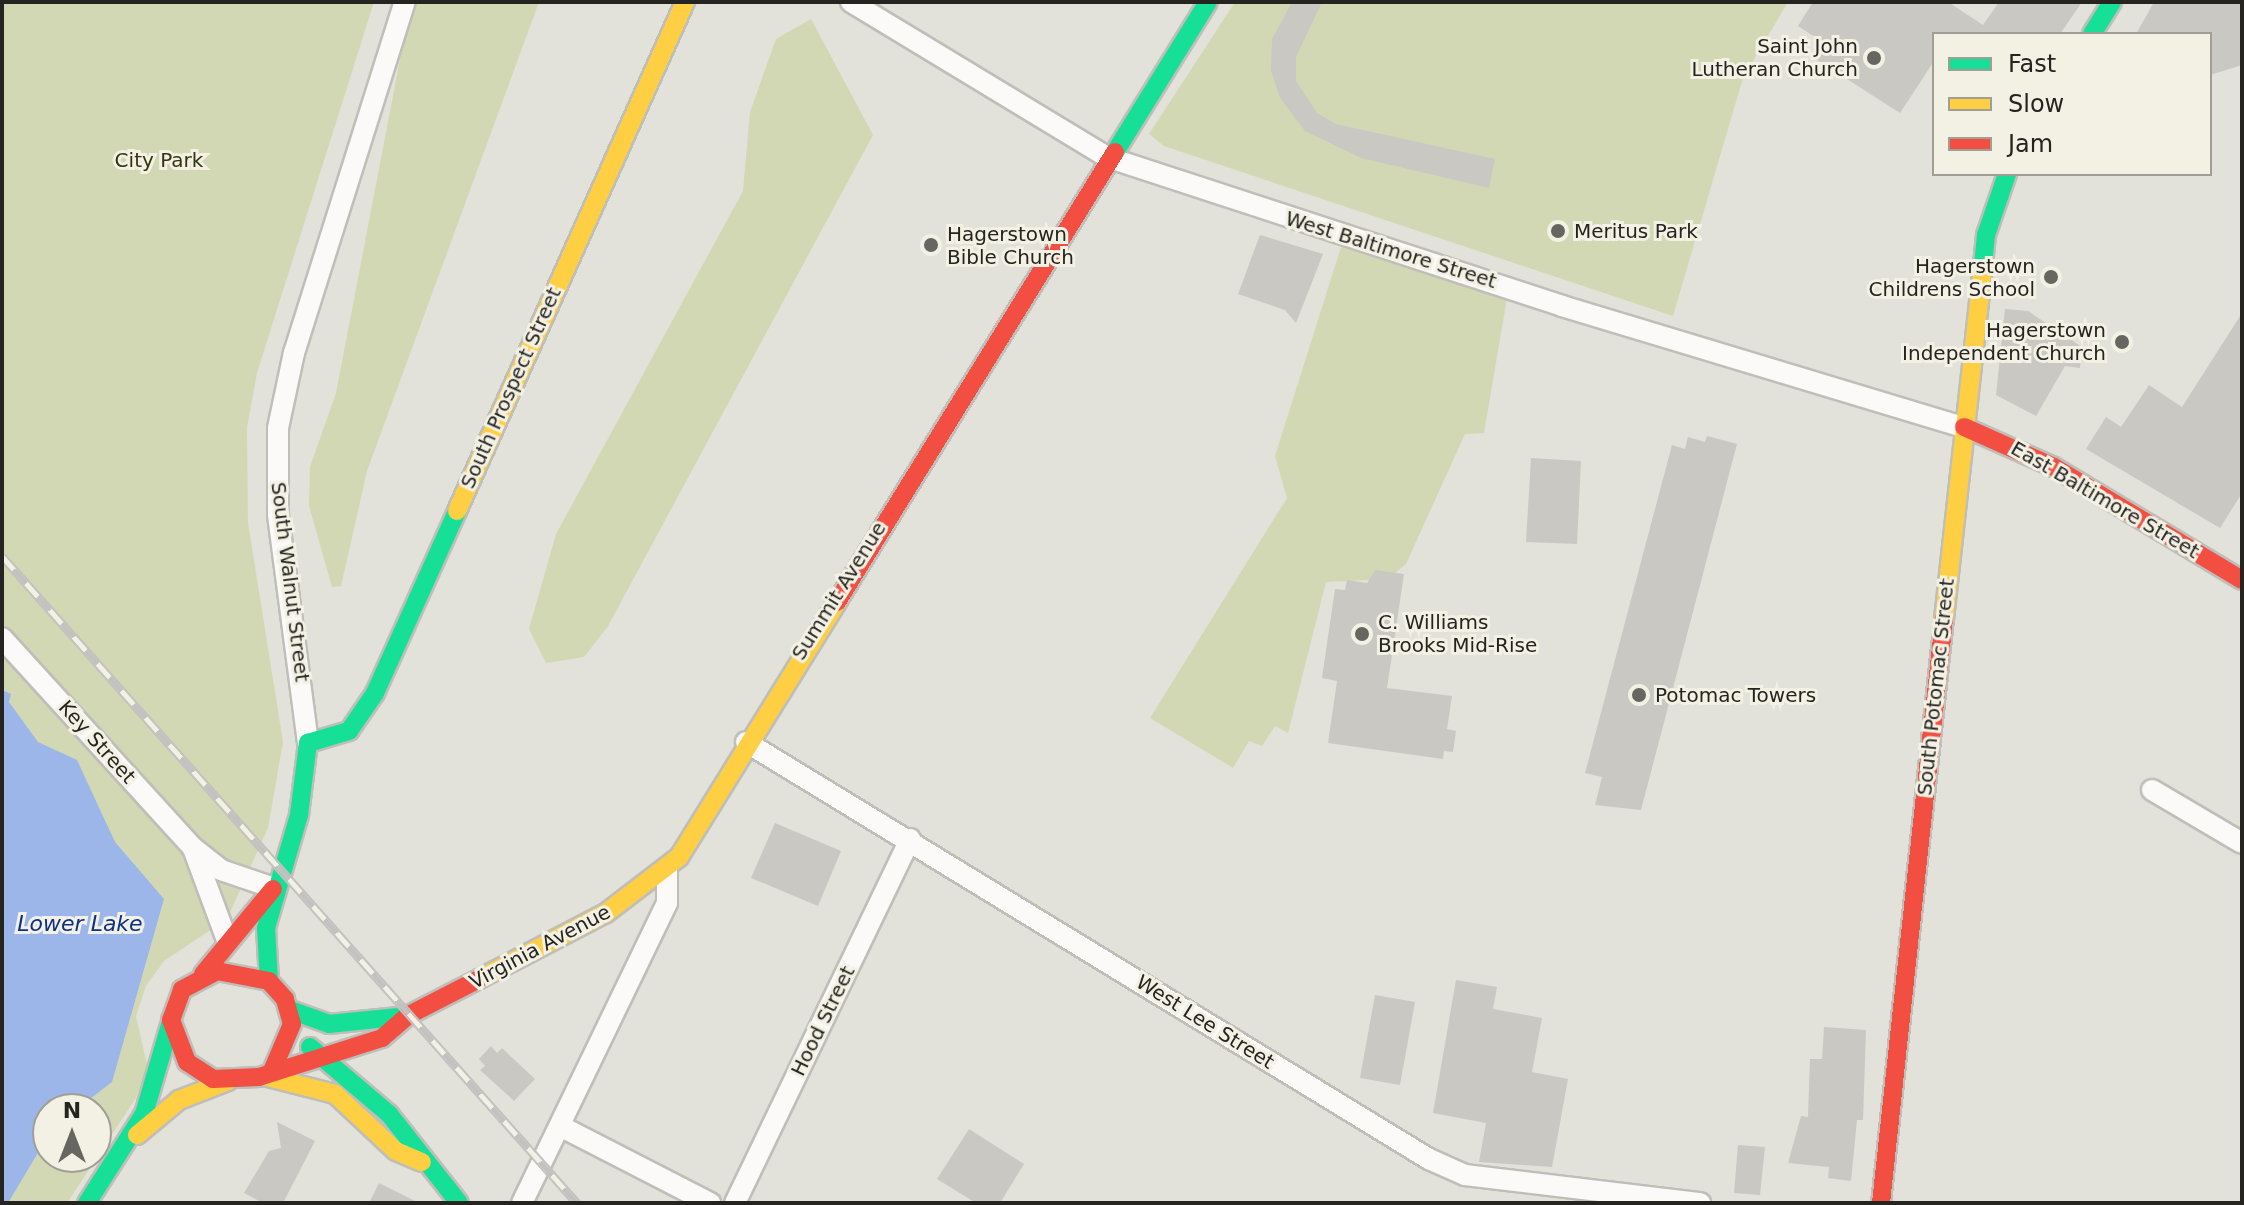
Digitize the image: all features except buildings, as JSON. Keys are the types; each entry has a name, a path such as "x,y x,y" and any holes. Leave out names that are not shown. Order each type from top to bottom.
{"main road":[{"name":"South Prospect Street","path":"308,743 349,731 375,693 685,2"},
{"name":"Summit Avenue","path":"667,868 1107,157 1208,2"},
{"path":"2093,32 2112,2"},
{"name":"South Potomac Street","path":"1881,1203 1986,235 2006,176"},
{"name":"East Baltimore Street","path":"1964,427 2054,467 2242,580"},
{"name":"South Walnut Street","path":"269,981 264,950 274,888 299,815 308,743"},
{"name":"Virginia Avenue","path":"266,1074 382,1038 407,1016 560,940 667,868"},
{"name":"South Walnut Street","path":"203,974 227,940 274,888"},
{"path":"87,1203 129,1141 154,1091 171,1020 182,990 203,974 235,971 269,981 320,1058 377,1102 459,1203"},
{"name":"Virginia Avenue","path":"291,1017 329,1024 407,1016"},
{"path":"266,1074 287,1048 291,1017"},
{"path":"171,1020 187,1062 228,1081"},
{"path":"377,1102 369,1069 382,1038"},
{"path":"129,1141 179,1100 228,1081 266,1074 305,1082 335,1094 396,1151 425,1163"}],"street":[{"name":"South Walnut Street","path":"308,743 278,514 278,428 294,353 405,2"},
{"name":"West Baltimore Street","path":"851,2 1107,157 1562,306 1964,427"},
{"name":"Key Street","path":"2,638 192,847 221,870 274,888"},
{"name":"West Lee Street","path":"746,742 910,839 1429,1159 1465,1175 1581,1196 1700,1203"},
{"path":"2152,790 2242,843"},
{"name":"Hood Street","path":"735,1203 910,839"},
{"name":"Key Street","path":"192,847 227,940"},
{"name":"Summit Avenue","path":"522,1203 667,903 667,868"},
{"path":"560,1126 710,1203"}],"green space":[{"name":"City Park","path":"2,2 374,2 257,373 247,427 248,523 283,742 268,828 227,919 164,961 146,986 136,1016 147,1065 136,1098 112,1135 112,1093 32,1093 32,1173 87,1173 67,1203 2,1203"},
{"path":"411,2 539,2 367,471 341,586 332,587 309,506 310,467 336,393"},
{"name":"Meritus Park","path":"1235,2 1788,2 1743,78 1673,316 1164,146 1149,134"},
{"path":"811,19 873,135 608,626 584,657 546,663 529,629 556,534 743,191 750,112 776,39"},
{"path":"1342,244 1507,298 1484,433 1465,434 1406,564 1388,579 1326,582 1288,733 1275,726 1262,746 1249,741 1233,768 1150,718 1287,498 1275,456"}],"water":[{"name":"Lower Lake","path":"2,690 11,694 9,702 38,742 77,760 115,842 164,899 112,1082 98,1093 32,1093 32,1163 8,1203 2,1203"}],"railway":[{"path":"2,556 577,1203"}],"traffic: fast":[{"path":"1115,152 1208,2"},
{"path":"2093,32 2112,2"},
{"path":"1982,275 1986,235 2006,176"},
{"path":"269,981 266,928 299,815 308,743 349,731 375,693 457,511"},
{"path":"290,1010 329,1024 406,1016"},
{"path":"87,1203 144,1114 170,1025"},
{"path":"310,1047 389,1114 459,1203"}],"traffic: slow":[{"path":"457,511 685,2"},
{"path":"1944,619 1982,275"},
{"path":"479,979 606,913 679,857 837,602"},
{"path":"268,1077 335,1094 396,1151 422,1162"},
{"path":"137,1135 179,1100 228,1081"}],"traffic: jam":[{"path":"837,602 1115,152"},
{"path":"1964,427 2054,467 2242,580"},
{"path":"1881,1203 1944,619"},
{"path":"203,974 273,889"},
{"path":"272,1071 292,1024 285,999 269,981 217,971 182,990 171,1020 187,1062 213,1079 259,1077 382,1038 407,1016 479,979"}],"place":[{"name":"Saint John Lutheran Church","path":"1874,58"},
{"name":"Meritus Park","path":"1558,231"},
{"name":"Hagerstown Bible Church","path":"931,245"},
{"name":"Hagerstown Childrens School","path":"2051,277"},
{"name":"Hagerstown Independent Church","path":"2122,342"},
{"name":"C. Williams Brooks Mid‐Rise","path":"1362,634"},
{"name":"Potomac Towers","path":"1639,695"}]}
